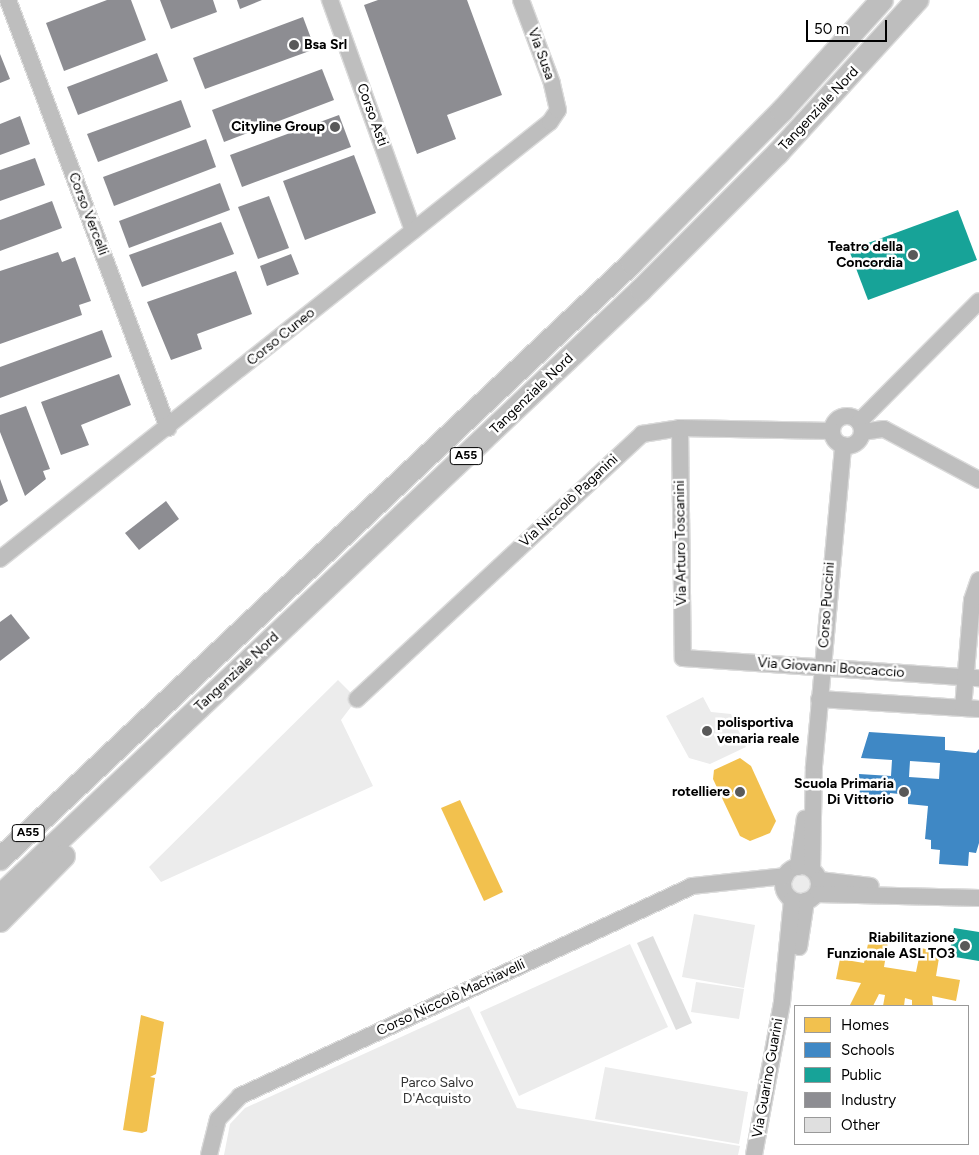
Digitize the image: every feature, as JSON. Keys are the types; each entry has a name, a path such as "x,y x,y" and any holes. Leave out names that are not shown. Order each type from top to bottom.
{"highway":[{"name":"Tangenziale Nord","path":"0,859 632,263 782,111 882,0"},
{"name":"Tangenziale Nord","path":"0,896 710,223 917,0"},
{"path":"0,921 202,705"},
{"path":"0,848 56,807"}],"street":[{"name":"Corso Vercelli","path":"8,0 168,428"},
{"name":"Corso Asti","path":"330,0 413,230"},
{"name":"Via Susa","path":"521,0 558,110"},
{"name":"Corso Cuneo","path":"0,559 168,428 550,122 558,110"},
{"path":"979,301 860,427 857,442 842,445 832,431 842,416 860,427 884,429 979,480"},
{"name":"Via Arturo Toscanini","path":"680,428 683,658"},
{"name":"Via Niccolò Paganini","path":"357,699 629,444 657,429 832,431"},
{"name":"Corso Puccini","path":"814,766 842,445"},
{"path":"820,699 971,708 972,600 979,580"},
{"name":"Via Giovanni Boccaccio","path":"683,658 972,677"},
{"name":"Via Guarino Guarini","path":"754,1155 802,885 814,766"},
{"name":"Corso Niccolò Machiavelli","path":"210,1155 218,1119 240,1096 692,886 727,880 979,898"}],"green space":[{"path":"338,680 357,699 341,720 373,786 161,882 149,867"},
{"name":"polisportiva venaria reale","path":"703,697 711,712 731,714 746,747 710,764 689,758 666,716"},
{"path":"801,873 809,876 812,884 809,892 801,895 793,892 790,884 793,876"},
{"path":"694,914 755,925 744,988 682,977"},
{"path":"630,944 668,1027 519,1096 480,1012"},
{"path":"696,982 744,989 739,1019 691,1012"},
{"name":"Parco Salvo D'Acquisto","path":"469,1006 517,1108 740,1146 738,1155 224,1155 230,1124 245,1108"},
{"path":"605,1067 748,1092 739,1144 595,1119"}],"building: Homes":[{"name":"rotelliere","path":"740,758 751,766 776,821 770,833 750,841 740,836 713,779 714,770"},
{"path":"460,800 503,892 484,901 441,808"},
{"path":"869,939 888,943 884,967 916,972 921,948 940,952 936,976 960,980 956,1001 932,996 933,1005 912,1005 912,1000 905,998 904,1005 883,1005 885,995 879,994 874,1005 850,1005 861,983 836,979 840,959 864,963"},
{"path":"141,1015 164,1022 156,1074 150,1077 155,1078 147,1131 142,1133 123,1130"}],"building: Schools":[{"path":"869,732 945,737 945,750 976,753 979,749 979,843 976,853 969,852 968,866 939,864 940,850 931,849 931,840 925,839 928,806 908,804 908,795 890,793 889,803 860,801 859,774 891,776 892,760 861,758","holes":["910,761 940,763 939,779 909,777"]}],"building: Public":[{"name":"Teatro della Concordia","path":"958,210 977,260 868,300 849,250"},
{"name":"Riabilitazione Funzionale ASL TO3","path":"954,928 979,932 979,961 949,956"}],"building: Industry":[{"path":"107,0 131,0 146,40 64,71 46,23"},
{"path":"160,0 213,0 217,12 171,29"},
{"path":"237,0 262,0 240,9"},
{"path":"378,0 467,0 502,95 447,115 456,139 417,154 364,5"},
{"path":"303,17 315,49 205,89 193,58"},
{"path":"157,53 168,81 78,115 67,87"},
{"path":"0,54 10,79 0,83"},
{"path":"322,69 334,100 224,142 212,110"},
{"path":"181,100 191,127 98,162 87,134"},
{"path":"339,115 351,147 242,187 230,155"},
{"path":"20,116 30,144 0,155 0,124"},
{"path":"206,139 216,167 114,206 103,177"},
{"path":"354,155 376,213 305,240 283,181"},
{"path":"35,158 45,185 0,201 0,170"},
{"path":"220,183 230,210 129,248 119,221"},
{"path":"269,196 289,248 258,259 238,207"},
{"path":"52,201 62,228 0,251 0,220"},
{"path":"221,222 234,254 142,287 129,255"},
{"path":"58,252 62,262 75,257 91,301 79,305 82,315 0,344 0,271"},
{"path":"291,254 299,274 267,286 260,266"},
{"path":"236,271 252,314 197,334 202,349 171,360 147,302"},
{"path":"102,330 112,357 0,398 0,367"},
{"path":"119,374 131,405 81,425 89,445 61,455 41,402"},
{"path":"26,406 50,469 43,471 46,479 25,496 0,432 0,415"},
{"path":"0,479 8,501 0,506"},
{"path":"166,501 179,519 139,550 125,533"},
{"path":"11,614 30,638 0,661 0,622"}],"building: Other":[{"path":"653,936 692,1023 676,1030 637,943"}],"place":[{"name":"Bsa Srl","path":"294,45"},
{"name":"Cityline Group","path":"335,127"},
{"name":"Teatro della Concordia","path":"913,255"},
{"name":"polisportiva venaria reale","path":"707,731"},
{"name":"rotelliere","path":"740,792"},
{"name":"Scuola Primaria Di Vittorio","path":"904,792"},
{"name":"Riabilitazione Funzionale ASL TO3","path":"965,946"}]}
